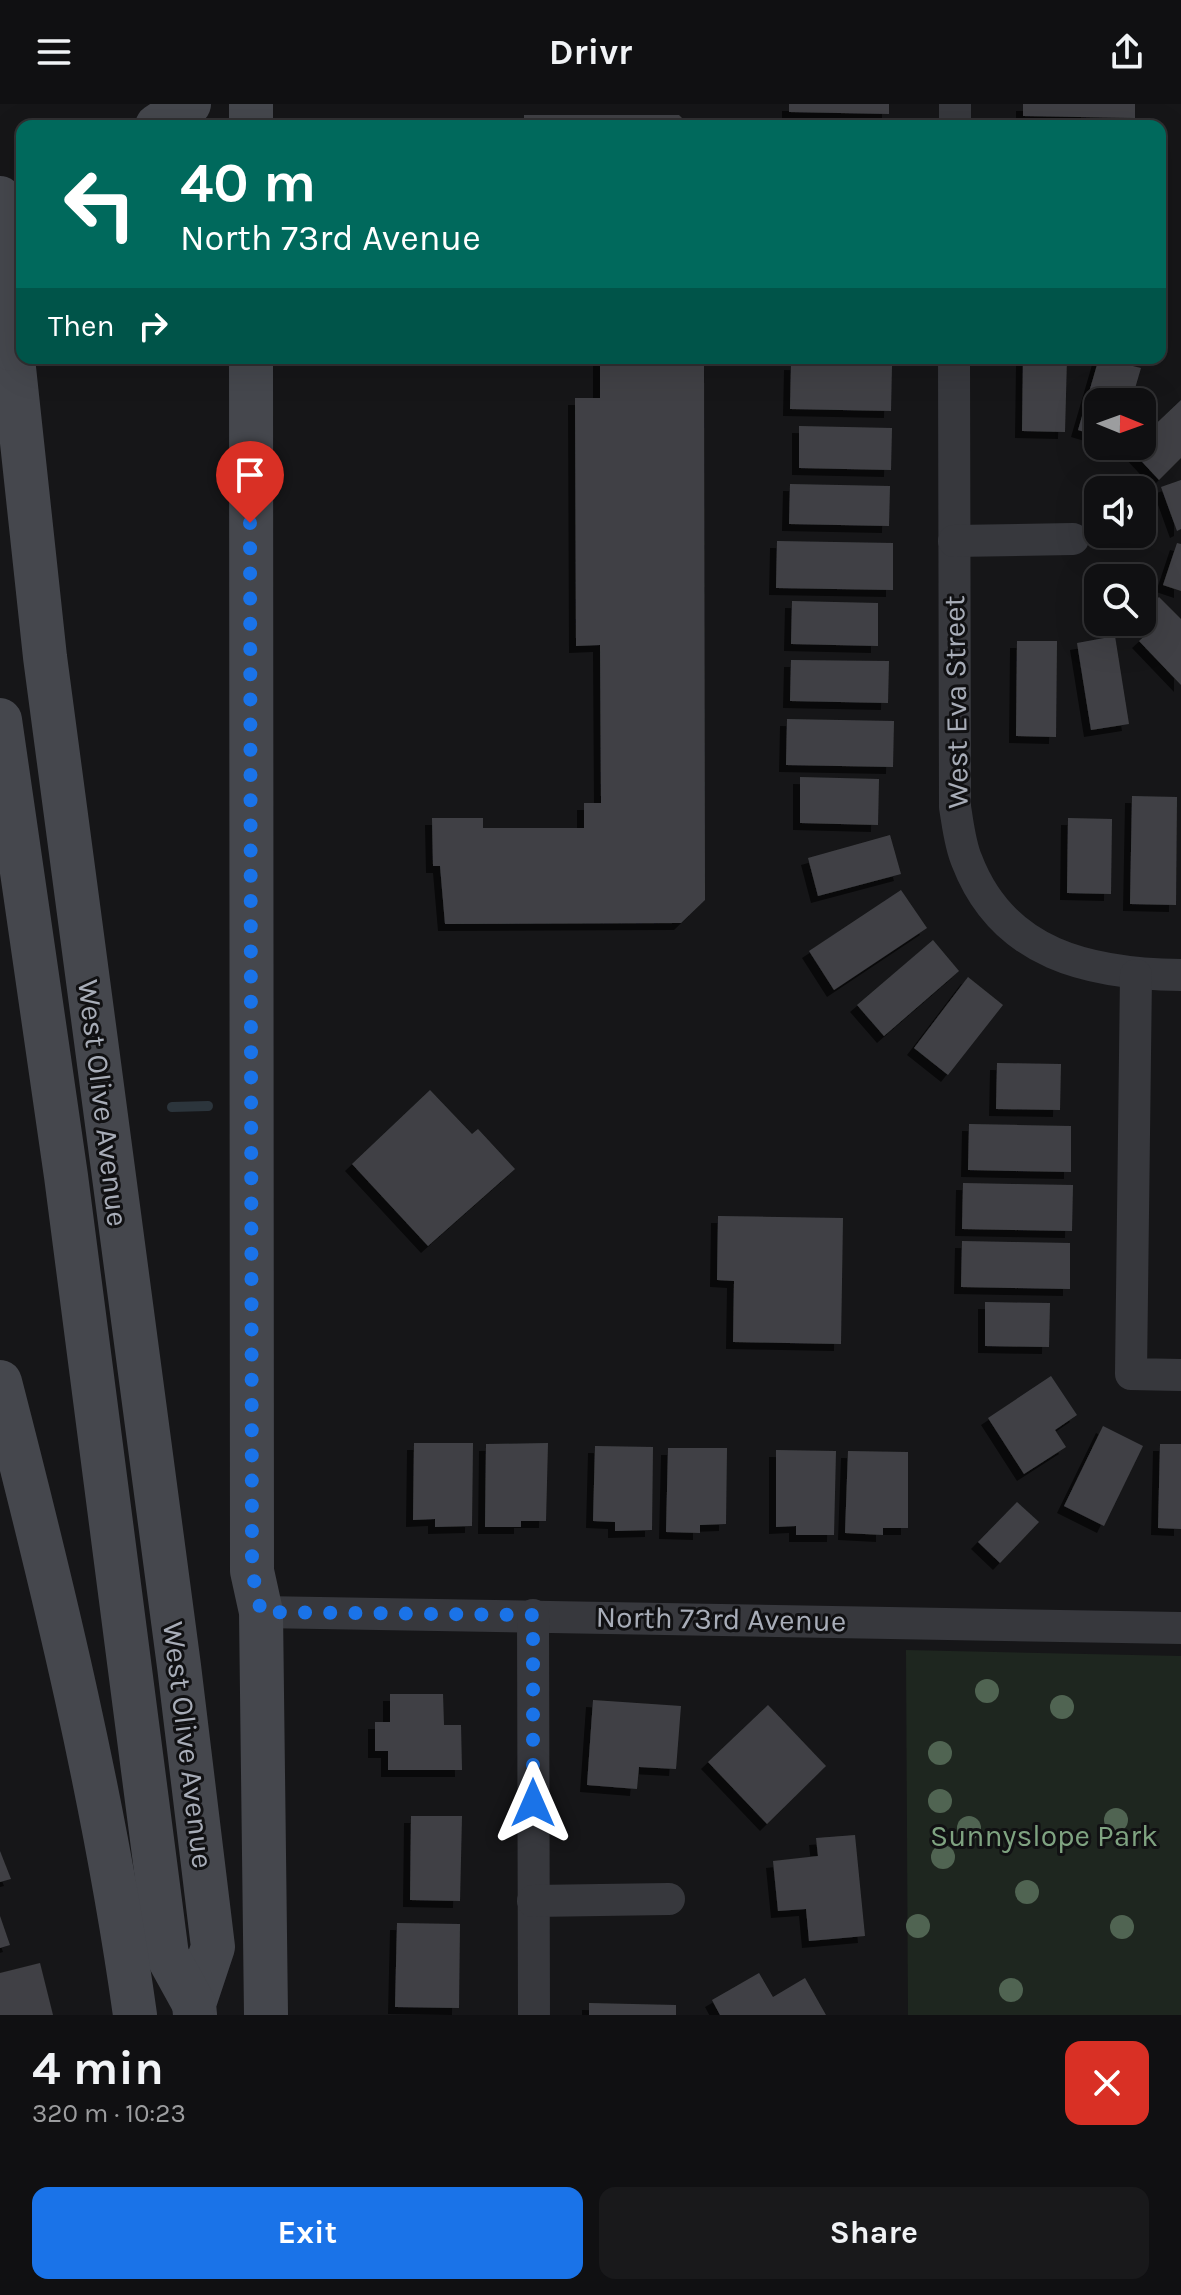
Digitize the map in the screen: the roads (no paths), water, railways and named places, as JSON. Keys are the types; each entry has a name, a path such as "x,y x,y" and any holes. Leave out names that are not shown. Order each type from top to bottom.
{"main road":[{"path":"166,120 189,104"},
{"name":"West Olive Avenue","path":"0,198 12,349 45,657 179,1666 213,1947 194,2009"},
{"path":"0,271 16,256"},
{"path":"251,364 252,1571 261,1612 266,2015"},
{"name":"West Olive Avenue","path":"0,720 66,1176 167,1955 194,2009"},
{"path":"0,1382 56,1599 126,1949 135,2015"}],"street":[{"name":"West Eva Street","path":"954,364 955,807 966,860 985,899 1019,935 1071,961 1136,975 1181,975"},
{"path":"954,541 1073,539"},
{"path":"1136,975 1131,1374 1181,1375"},
{"name":"North 73rd Avenue","path":"261,1612 1181,1628"},
{"path":"533,1615 534,2015"},
{"path":"533,1901 669,1899"}],"waterway":[{"path":"172,1107 208,1106"}],"park label":[{"name":"Sunnyslope Park","path":"1044,1836"}]}
